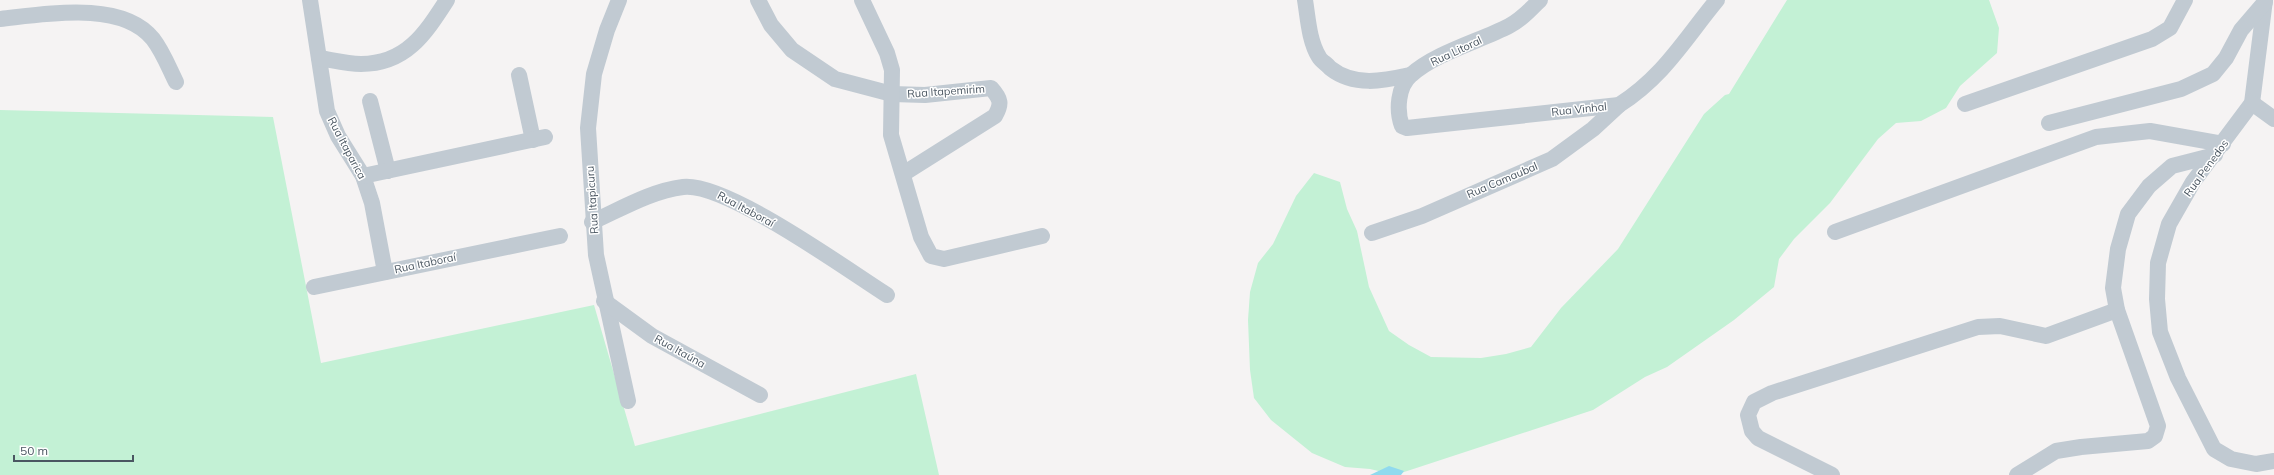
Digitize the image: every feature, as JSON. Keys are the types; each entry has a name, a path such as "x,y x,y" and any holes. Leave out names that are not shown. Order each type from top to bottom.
{"street":[{"name":"Rua Itaparica","path":"310,0 327,111 338,136 364,176 372,203 384,272"},
{"path":"319,58 361,64 384,62 407,51 431,25 447,0"},
{"name":"Rua Itapicuru","path":"620,0 607,30 594,74 588,128 592,222 604,301 628,401"},
{"name":"Rua Itapemirim","path":"758,0 771,25 792,50 819,70 835,79 892,94 925,95 991,88 1000,98 1001,106 995,116 902,174"},
{"path":"862,0 888,53 892,70 891,135 921,237 931,256 944,259 1042,236"},
{"path":"1305,0 1311,35 1319,58 1334,71 1359,82 1383,80 1410,75"},
{"name":"Rua Litoral","path":"1399,119 1400,89 1410,75 1426,64 1510,25 1526,15 1540,0"},
{"name":"Rua Vinhal","path":"1399,119 1402,126 1407,128 1620,105 1660,74 1717,0"},
{"path":"1964,104 2152,39 2170,28 2185,0"},
{"path":"2049,123 2181,89 2213,74 2226,58 2241,30 2265,1"},
{"name":"Rua Penedos","path":"2265,1 2252,103 2193,182 2169,224 2158,263 2157,299 2160,332 2178,378 2214,449 2231,459 2256,464 2274,461"},
{"path":"0,19 93,9 115,12 133,21 153,38 176,82"},
{"path":"364,176 539,139 519,75"},
{"path":"370,101 388,171"},
{"path":"2252,103 2274,119"},
{"name":"Rua Camaubal","path":"1372,234 1422,216 1552,159 1593,129 1620,105"},
{"path":"1835,232 2096,137 2150,131 2219,149"},
{"path":"2017,475 2056,451 2081,447 2148,441 2155,436 2158,426 2117,310 2113,288 2118,249 2128,214 2149,186 2172,166 2219,149"},
{"name":"Rua Itaboraí","path":"592,222 659,192 684,187 711,191 760,214 887,295"},
{"name":"Rua Itaboraí","path":"314,288 560,236"},
{"name":"Rua Itaúna","path":"604,301 652,336 760,395"},
{"path":"1832,475 1758,438 1752,431 1748,415 1754,402 1772,393 1978,327 2000,326 2046,336 2117,310"}],"green space":[{"path":"1787,0 1989,0 1999,28 1997,53 1960,86 1946,108 1921,121 1896,123 1878,139 1830,203 1794,239 1779,259 1774,287 1734,320 1667,367 1645,377 1593,410 1395,475 1370,469 1345,467 1312,453 1271,420 1254,398 1250,370 1248,320 1250,292 1258,263 1273,244 1296,196 1314,173 1340,182 1347,209 1357,231 1369,287 1389,331 1409,345 1431,357 1481,358 1506,354 1531,347 1561,308 1618,249 1704,114 1725,95 1729,94"},
{"path":"0,110 273,117 321,363 594,305 635,446 916,374 939,475 0,475"}],"water":[{"path":"1389,466 1404,471 1401,475 1370,475"}]}
